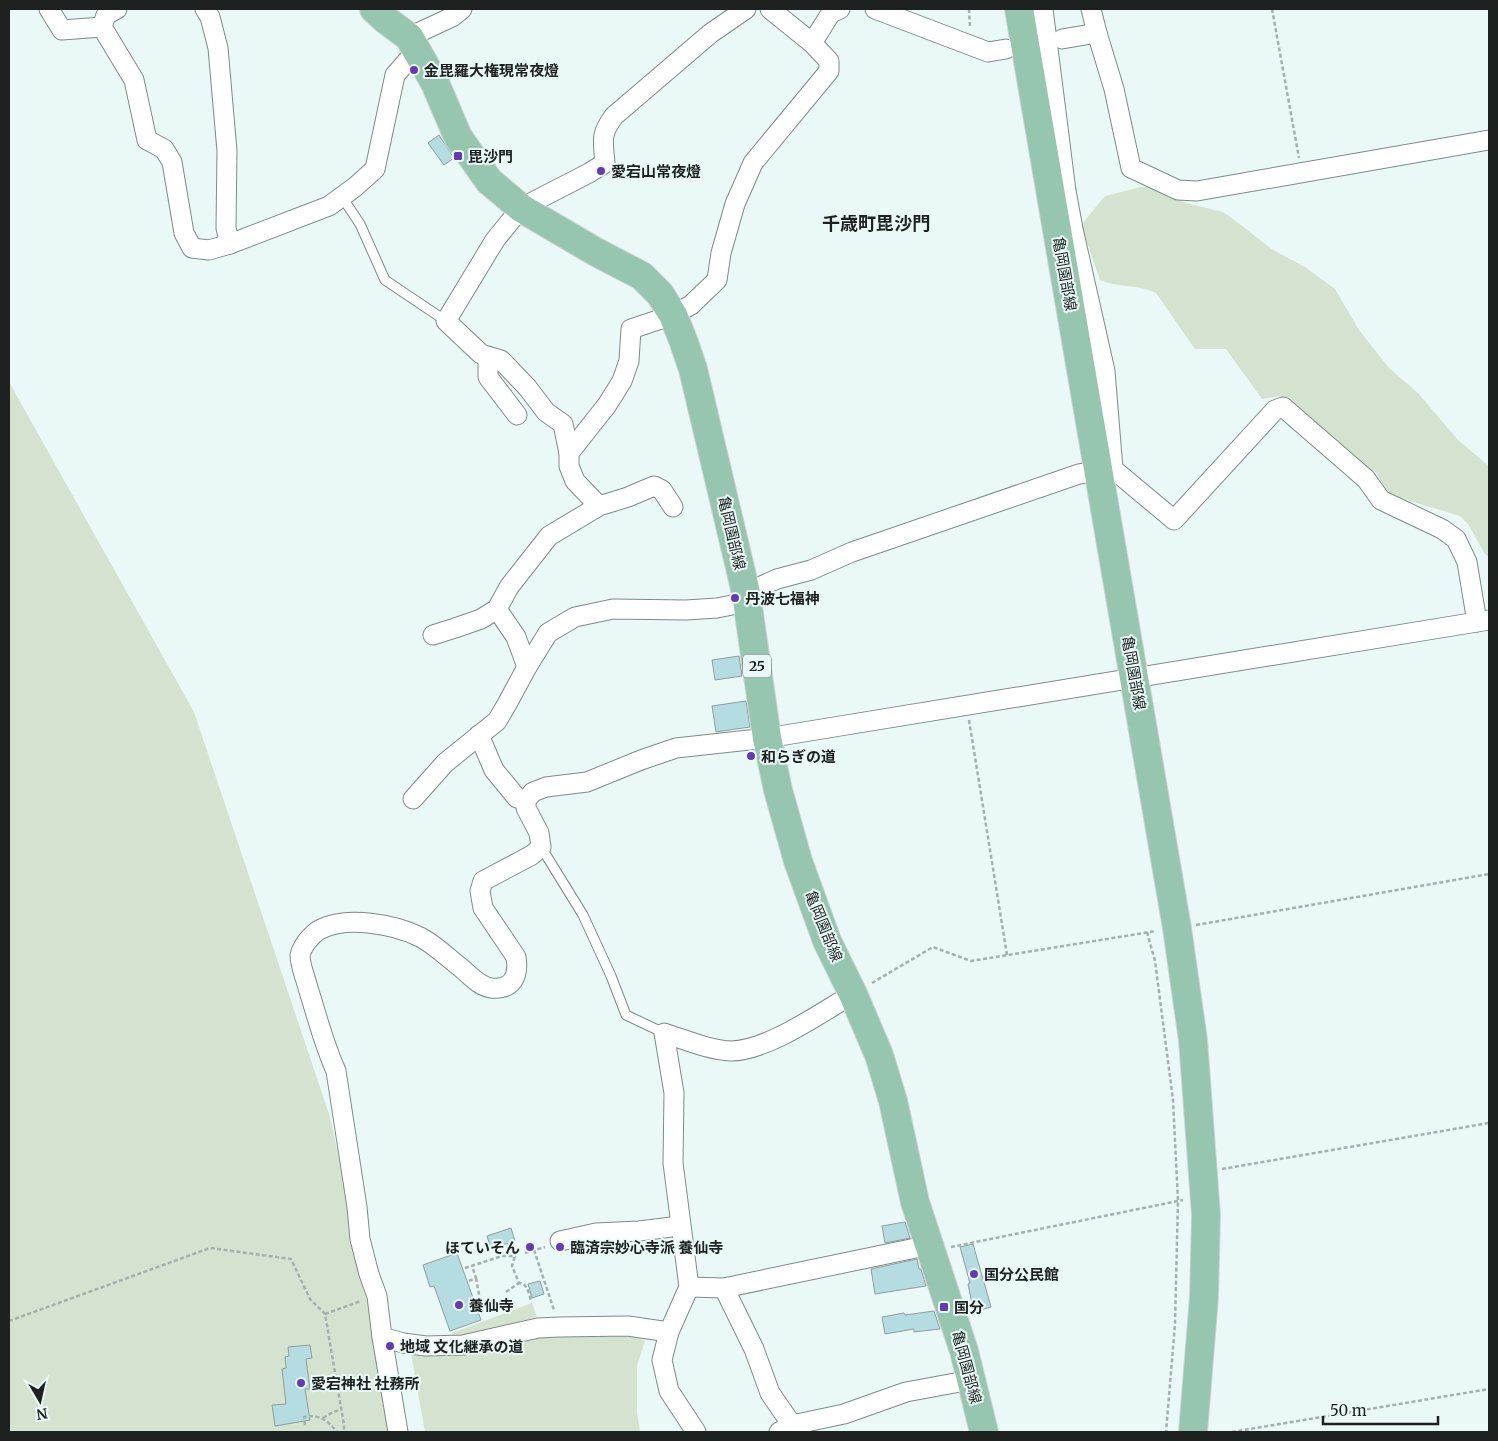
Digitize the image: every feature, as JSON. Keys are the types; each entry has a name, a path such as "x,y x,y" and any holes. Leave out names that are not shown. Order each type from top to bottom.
{"main road":[{"name":"亀岡園部線","path":"374,9 412,44 435,83 458,138 489,181 521,208 596,252 642,276 660,294 673,315 684,340 693,369 746,598 767,738 778,790 798,860 827,941 853,994 879,1055 893,1101 915,1202 964,1351 984,1432"},
{"name":"亀岡園部線","path":"1019,9 1106,471 1134,678 1177,928 1194,1040 1206,1215 1204,1297 1193,1432"}],"street":[{"path":"48,9 62,30 102,27"},
{"path":"117,9 106,15 102,27 134,80 147,140 164,149 172,162 184,233 192,248 209,250 230,244 329,206 355,188 375,169 395,75 412,44 462,9"},
{"path":"205,9 210,17 218,48 227,151 226,228 230,244"},
{"path":"599,506 575,481 569,466 569,453 563,424 546,412 527,387 501,360 481,354 446,321 495,240 521,208 605,163 603,141 605,128 614,116 711,33 746,9"},
{"path":"569,453 607,405 622,381 629,361 631,329 673,315 691,305 717,280 721,253 735,204 753,163 829,71 830,60 770,9"},
{"path":"812,43 831,13 840,9"},
{"path":"875,9 918,17 988,52 1006,49"},
{"path":"1043,9 1066,192 1105,371 1106,471"},
{"path":"1090,9 1114,89 1130,168 1178,190 1197,191 1489,140"},
{"path":"1062,39 1097,33"},
{"path":"488,357 488,377 517,415"},
{"path":"398,1432 377,1296 360,1239 357,1207 336,1071 327,1052 303,971 300,954 307,941 318,930 332,924 376,923 396,928 420,938 446,956 479,984 490,988 501,988 510,984 516,976 518,966 516,957 483,908 480,892 483,881 541,847 539,833 526,808 526,800 533,792 546,787 587,782 676,748 767,738 967,707 1483,621 1467,562 1456,540 1442,529 1380,500 1366,479 1283,407 1275,410 1174,520 1106,471 1079,474 852,552 811,570 777,578 746,598 717,608 694,610 612,609 575,617 548,633 527,666 508,704 496,721 445,763 413,799"},
{"path":"433,635 481,619 497,609 509,586 549,536 599,506 654,486 662,490 672,507"},
{"path":"497,609 516,637 527,666"},
{"path":"479,736 494,770 517,798 526,800"},
{"path":"696,1432 669,1391 662,1360 669,1332 689,1287 673,1163 674,1093 664,1033 714,1048 733,1051 754,1047 782,1036 853,994"},
{"path":"560,1241 596,1233 639,1231 680,1226"},
{"path":"689,1287 724,1288 931,1248"},
{"path":"724,1288 754,1349 785,1428 844,1414 906,1392 971,1380"},
{"path":"382,1337 403,1343 426,1346 464,1345 538,1328 628,1326 669,1332"}],"lane":[{"path":"342,197 360,224 385,280 446,321"},
{"path":"541,847 583,915 611,976 626,1015 664,1033"}],"path":[{"path":"1272,9 1302,174"},
{"path":"967,707 1007,955"},
{"path":"1147,932 1155,961 1173,1100 1178,1201 1175,1324 1166,1432"},
{"path":"931,1248 1178,1201 1204,1185 1489,1123"},
{"path":"9,1321 210,1248 291,1259 310,1299 325,1314 342,1409 344,1432"},
{"path":"525,1253 536,1250 559,1327"},
{"path":"465,1268 502,1256 515,1256 512,1266 519,1283 526,1286 531,1300"},
{"path":"472,1266 480,1300 476,1305"},
{"path":"469,1281 476,1278"},
{"path":"506,1292 519,1283"},
{"path":"325,1314 377,1296"},
{"path":"480,1300 490,1304"},
{"path":"1232,1432 1489,1389"},
{"path":"323,1418 342,1409"},
{"path":"305,1424 304,1417 314,1415 323,1418 337,1432"}],"green space":[{"path":"1141,187 1153,187 1186,203 1223,212 1273,250 1305,267 1335,289 1359,330 1389,368 1418,393 1458,440 1489,466 1489,557 1485,554 1468,524 1460,516 1387,494 1376,472 1364,468 1280,396 1262,399 1226,349 1195,349 1156,293 1142,288 1100,280 1081,225 1105,196"},
{"path":"9,382 194,712 330,1117 376,1331 394,1432 9,1432"},
{"path":"532,1303 537,1317 479,1333 454,1337 452,1333"},
{"path":"628,1331 645,1341 637,1366 637,1412 640,1432 425,1432 410,1348 547,1334"}],"building":[{"path":"439,135 454,158 444,165 428,143"},
{"path":"739,656 742,676 715,680 712,660"},
{"path":"746,701 750,727 716,732 712,706"},
{"path":"905,1222 910,1238 885,1243 882,1226"},
{"path":"511,1228 515,1241 491,1249 487,1236"},
{"name":"国分公民館","path":"973,1244 991,1307 977,1311 976,1304 972,1305 968,1284 970,1283 960,1247"},
{"path":"457,1253 481,1320 450,1331 434,1286 430,1287 423,1265"},
{"path":"917,1259 926,1286 875,1294 871,1269"},
{"path":"540,1281 544,1294 532,1298 528,1284"},
{"path":"934,1311 940,1329 914,1332 914,1329 885,1334 882,1317"},
{"path":"310,1345 312,1358 306,1359 310,1389 305,1389 310,1420 275,1426 272,1405 286,1404 282,1369 286,1368 285,1357 289,1356 288,1347"}],"place":[{"name":"金毘羅大権現常夜燈","path":"414,70"},
{"name":"毘沙門","path":"458,156"},
{"name":"愛宕山常夜燈","path":"601,171"},
{"name":"丹波七福神","path":"735,598"},
{"name":"和らぎの道","path":"751,756"},
{"name":"ほていそん","path":"530,1247"},
{"name":"臨済宗妙心寺派 養仙寺","path":"560,1247"},
{"name":"国分公民館","path":"974,1274"},
{"name":"養仙寺","path":"459,1305"},
{"name":"国分","path":"944,1307"},
{"name":"地域 文化継承の道","path":"390,1346"},
{"name":"愛宕神社 社務所","path":"301,1383"}],"district":[{"name":"千歳町毘沙門","path":"876,223"}]}
